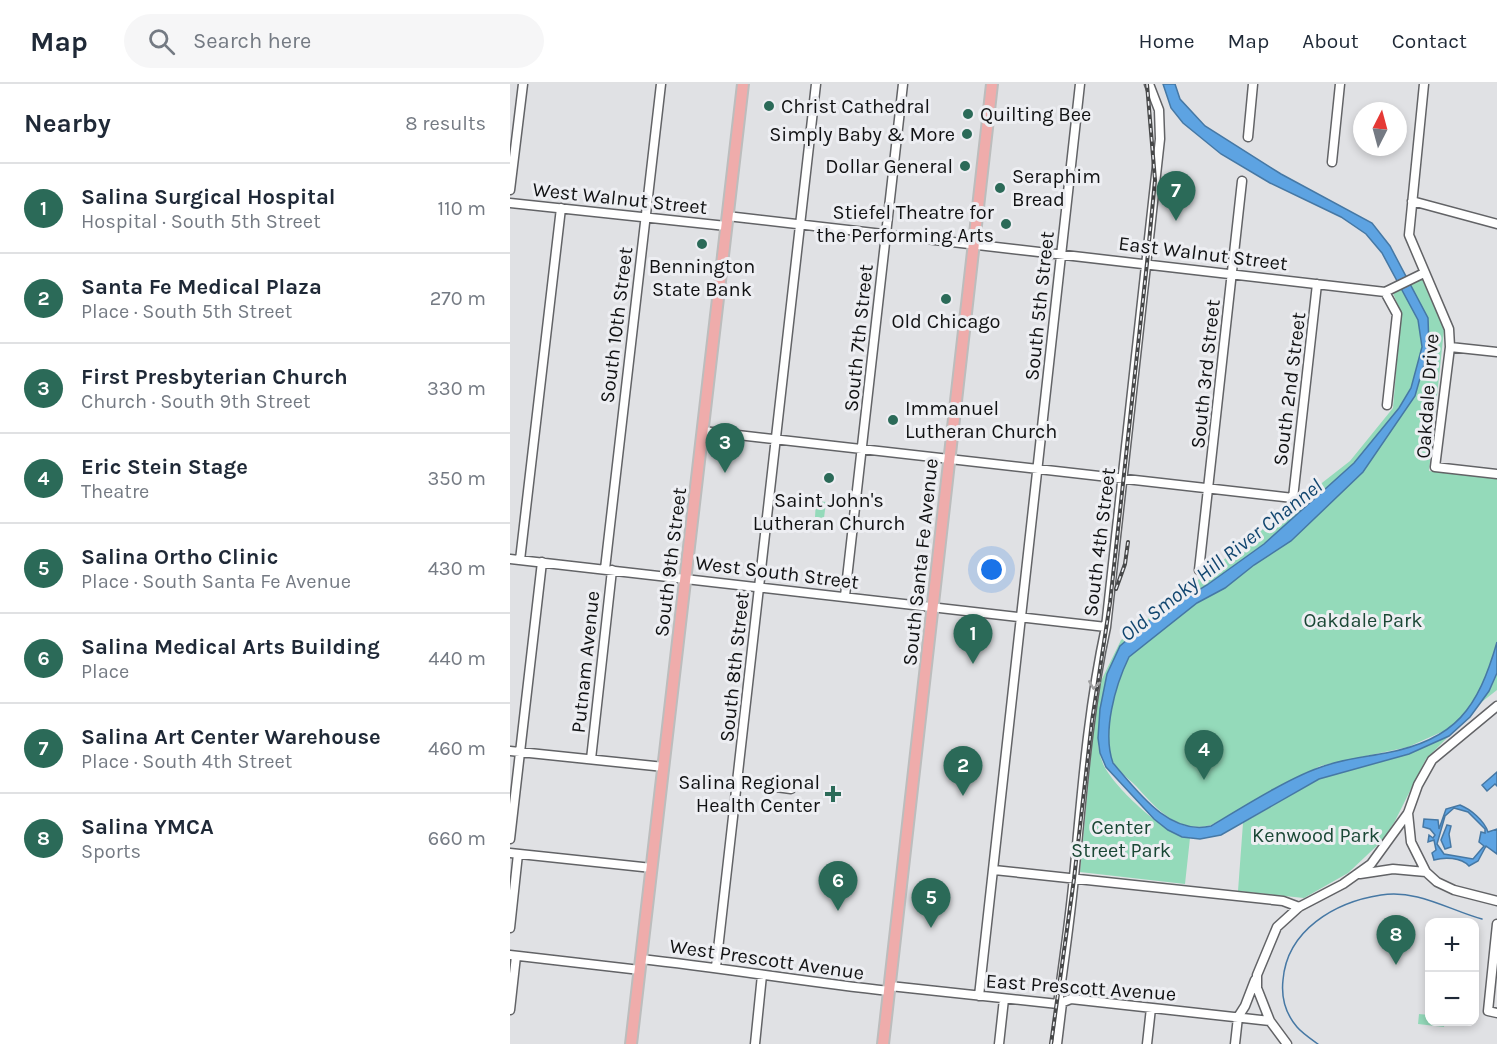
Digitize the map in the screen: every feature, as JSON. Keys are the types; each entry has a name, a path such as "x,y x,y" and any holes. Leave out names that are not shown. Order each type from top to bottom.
{"main road":[{"name":"South 9th Street","path":"631,1044 743,84"},
{"name":"South Santa Fe Avenue","path":"883,1044 992,84"}],"street":[{"path":"510,190 523,84"},
{"name":"South 10th Street","path":"608,569 661,84"},
{"name":"South 8th Street","path":"716,968 816,84"},
{"name":"South 7th Street","path":"845,596 903,84"},
{"name":"South 5th Street","path":"979,996 1080,84"},
{"name":"South 4th Street","path":"1057,1044 1085,752 1095,678 1106,627 1160,139 1159,110 1149,84"},
{"path":"1248,137 1253,84"},
{"path":"1332,162 1340,84"},
{"name":"Oakdale Drive","path":"1424,84 1409,235 1421,275 1449,329 1450,347 1435,467 1497,474"},
{"name":"South 3rd Street","path":"1199,570 1242,181"},
{"path":"1412,201 1497,224"},
{"name":"West Walnut Street","path":"510,203 645,218 801,224 974,243"},
{"path":"515,560 561,208"},
{"name":"East Walnut Street","path":"974,243 1385,292"},
{"path":"1387,405 1397,314 1385,292 1421,275"},
{"name":"South 2nd Street","path":"1209,489 1293,498 1317,284"},
{"path":"1450,347 1497,352"},
{"path":"703,431 1209,489"},
{"name":"West South Street","path":"515,560 1106,627"},
{"path":"510,838 542,562"},
{"name":"Putnam Avenue","path":"591,759 608,569"},
{"path":"1235,1044 1238,1017 1245,1006 1277,927 1299,907 1360,874 1381,853 1408,813 1418,785 1432,760 1497,706"},
{"path":"510,751 664,766"},
{"path":"737,782 791,789"},
{"path":"1408,813 1411,842 1426,872 1437,882 1454,890 1497,901"},
{"path":"510,928 514,853 652,868"},
{"path":"1360,874 1393,869 1426,872"},
{"path":"994,870 1283,901 1299,907"},
{"path":"1492,1012 1497,924"},
{"path":"510,1010 513,955"},
{"name":"West Prescott Avenue","path":"513,955 716,968 889,989"},
{"path":"755,1044 762,975"},
{"path":"1257,975 1259,994 1270,1021 1287,1044"},
{"name":"East Prescott Avenue","path":"889,989 1060,1003 1071,999 1270,1021"},
{"path":"999,1044 1004,999"},
{"path":"1147,1044 1151,1008"}],"green space":[{"name":"Oakdale Park","path":"1422,279 1444,330 1429,471 1497,479 1497,690 1446,730 1408,747 1320,766 1211,825 1199,827 1188,826 1168,817 1151,803 1118,769 1098,739 1104,766 1119,787 1155,820 1168,829 1190,838 1185,884 1080,872 1093,733 1101,681 1121,640 1350,461 1393,408 1401,313 1393,293"},
{"path":"816,501 826,502 824,518 815,517"},
{"name":"Kenwood Park","path":"1449,736 1426,759 1383,840 1348,873 1304,898 1238,891 1243,823 1319,779 1409,754"},
{"path":"1419,1014 1425,1015 1425,1025 1418,1024"}],"water":[{"path":"1163,84 1175,84 1180,99 1205,126 1281,174 1372,223 1390,246 1428,318 1429,347 1415,396 1363,472 1291,541 1254,565 1225,588 1197,603 1129,657 1119,681 1112,709 1109,737 1113,763 1143,798 1168,818 1196,827 1211,826 1267,793 1311,771 1339,762 1410,747 1447,730 1472,703 1490,665 1497,642 1497,673 1489,691 1470,717 1449,736 1409,754 1319,779 1221,835 1200,839 1182,837 1168,830 1154,819 1106,767 1100,753 1098,738 1100,709 1107,674 1120,646 1150,620 1207,585 1264,544 1354,463 1399,408 1411,388 1422,347 1418,320 1382,253 1366,234 1341,217 1270,183 1221,154 1183,123 1171,108"},
{"path":"1497,772 1497,786 1495,784 1487,791 1482,785"},
{"path":"1460,805 1476,816 1488,832 1497,829 1497,854 1486,846 1478,861 1469,866 1452,858 1434,860 1432,853 1436,850 1434,840 1428,842 1429,835 1433,838 1435,835 1430,829 1423,827 1424,819 1438,820 1439,829 1446,809","holes":["1454,808 1468,812 1485,829 1485,833 1481,832 1479,842 1484,846 1473,859 1444,854 1437,844 1445,816"]},
{"path":"1447,825 1451,826 1449,834 1451,847 1445,849 1441,840"}],"waterway":[{"name":"Old Smoky Hill River Channel","path":"1318,1044 1293,1022 1283,999 1286,962 1304,933 1316,921 1347,904 1394,894 1433,901 1482,919"}],"railway":[{"path":"1051,1044 1074,879 1092,721 1110,603 1147,263 1155,180 1147,84"},
{"path":"1116,589 1125,564 1128,542"}],"place":[{"name":"Christ Cathedral","path":"769,106"},
{"name":"Quilting Bee","path":"968,114"},
{"name":"Simply Baby & More","path":"967,134"},
{"name":"Dollar General","path":"965,166"},
{"name":"Seraphim Bread","path":"1000,188"},
{"name":"Salina Art Center Warehouse","path":"1176,221"},
{"name":"Stiefel Theatre for the Performing Arts","path":"1006,224"},
{"name":"Bennington State Bank","path":"702,244"},
{"name":"Old Chicago","path":"946,299"},
{"name":"Immanuel Lutheran Church","path":"893,420"},
{"name":"First Presbyterian Church","path":"725,473"},
{"name":"Saint John's Lutheran Church","path":"829,478"},
{"name":"Salina Surgical Hospital","path":"973,664"},
{"name":"Eric Stein Stage","path":"1204,780"},
{"name":"Salina Regional Health Center","path":"833,794"},
{"name":"Santa Fe Medical Plaza","path":"963,796"},
{"name":"Salina Medical Arts Building","path":"838,911"},
{"name":"Salina Ortho Clinic","path":"931,928"},
{"name":"Salina YMCA","path":"1396,965"}],"park label":[{"name":"Center Street Park","path":"1121,838"}]}
